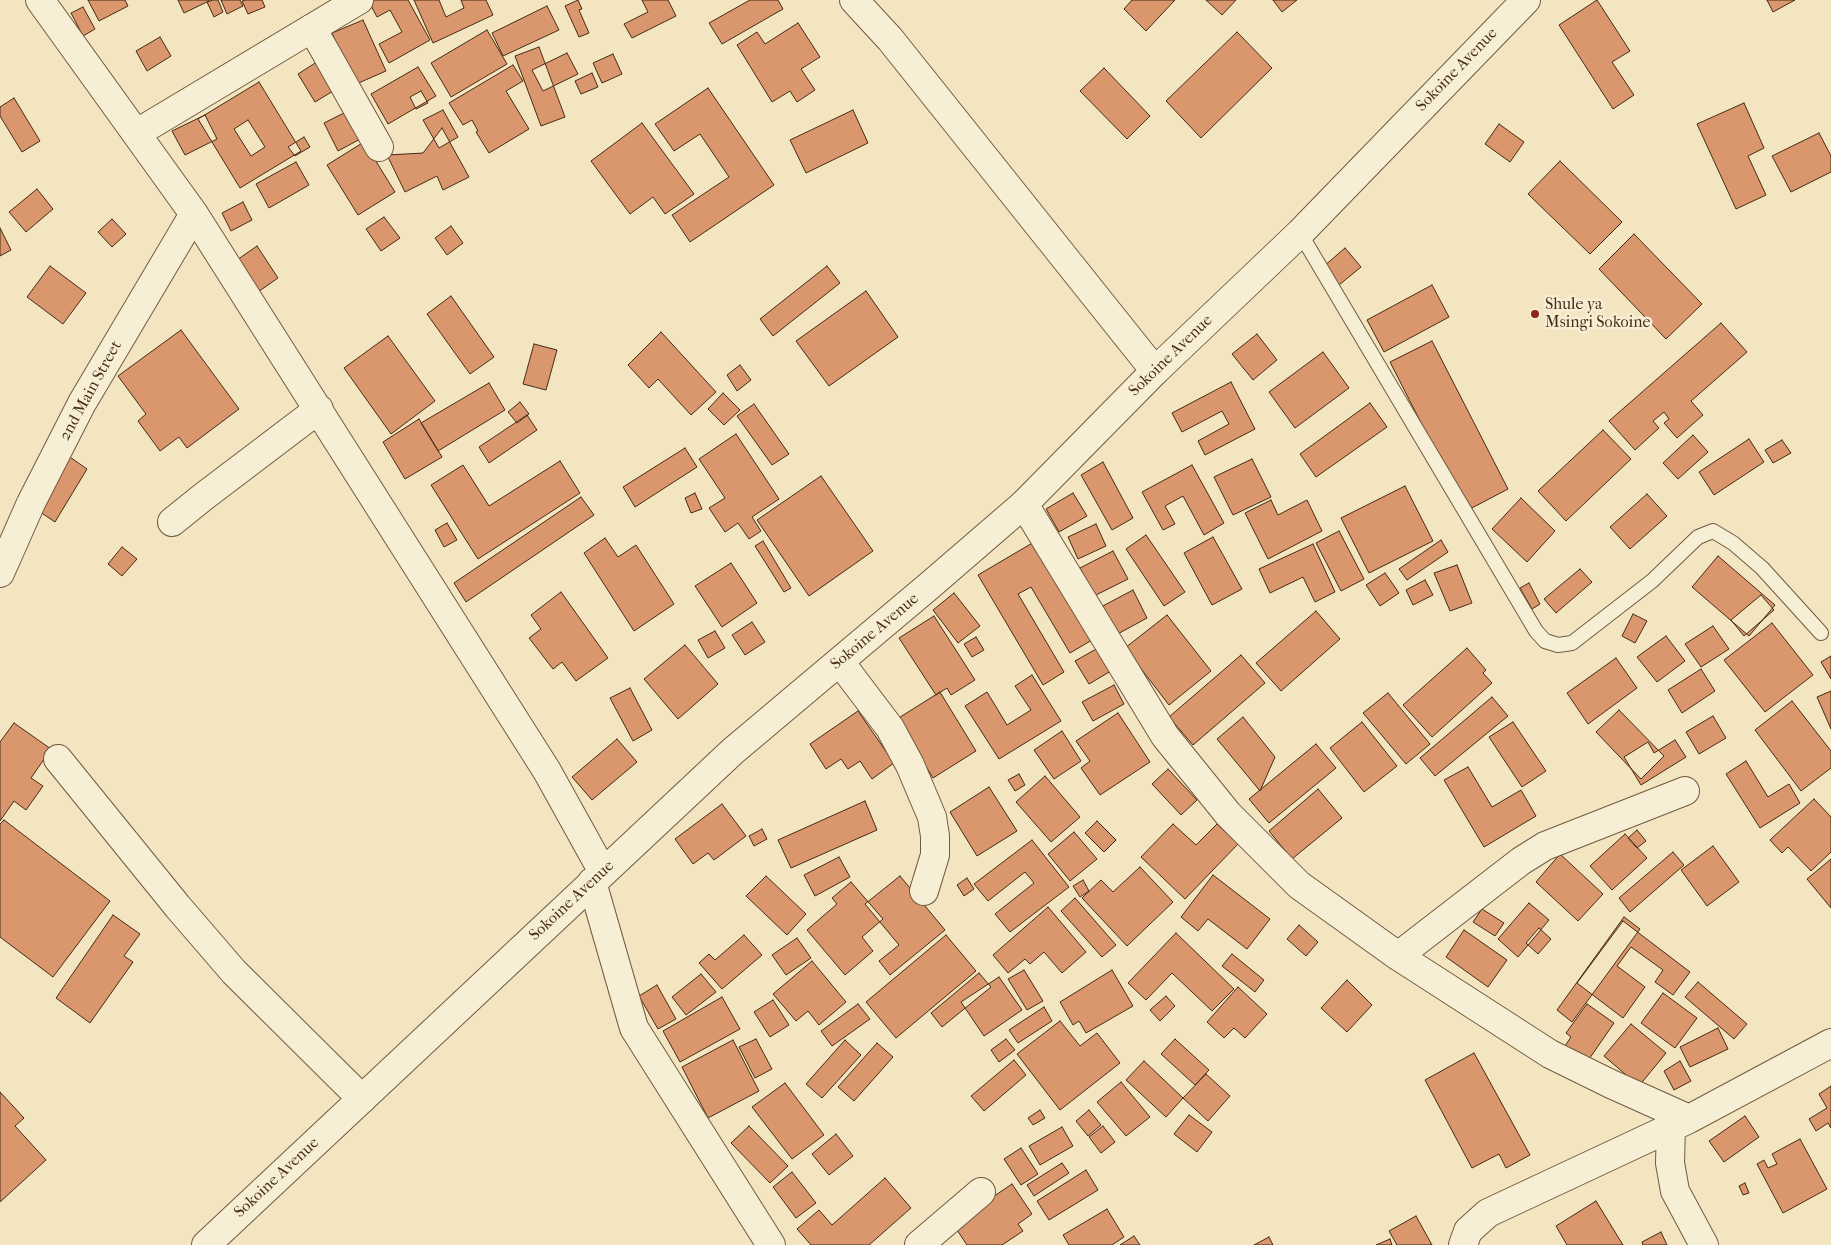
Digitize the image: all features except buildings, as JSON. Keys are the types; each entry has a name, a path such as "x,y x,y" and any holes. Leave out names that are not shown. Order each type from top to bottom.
{"street":[{"path":"40,0 194,214 547,771 597,877 634,1028 771,1245"},
{"path":"137,133 358,0"},
{"path":"854,0 896,47 1155,371"},
{"name":"Sokoine Avenue","path":"206,1245 733,751 1024,504 1155,371 1300,233 1526,0"},
{"path":"312,28 379,147"},
{"name":"2nd Main Street","path":"0,573 31,503 82,402 194,214"},
{"path":"172,522 318,409"},
{"path":"1024,504 1165,736 1228,814 1299,884 1398,956 1550,1054 1611,1084 1680,1123"},
{"path":"840,662 890,728 910,765 932,817 935,855 924,891"},
{"path":"58,759 178,907 234,972 362,1099"},
{"path":"1398,956 1521,861 1545,846 1685,791"},
{"path":"1463,1245 1468,1231 1488,1213 1680,1123 1831,1043"},
{"path":"1680,1123 1670,1163 1675,1191 1704,1245"},
{"path":"919,1245 981,1192"}],"lane":[{"path":"1300,233 1536,631 1545,641 1558,645 1572,643 1652,581 1698,538 1713,531 1733,543 1762,568 1821,633"}],"place":[{"name":"Shule ya Msingi Sokoine","path":"1535,314"}]}
